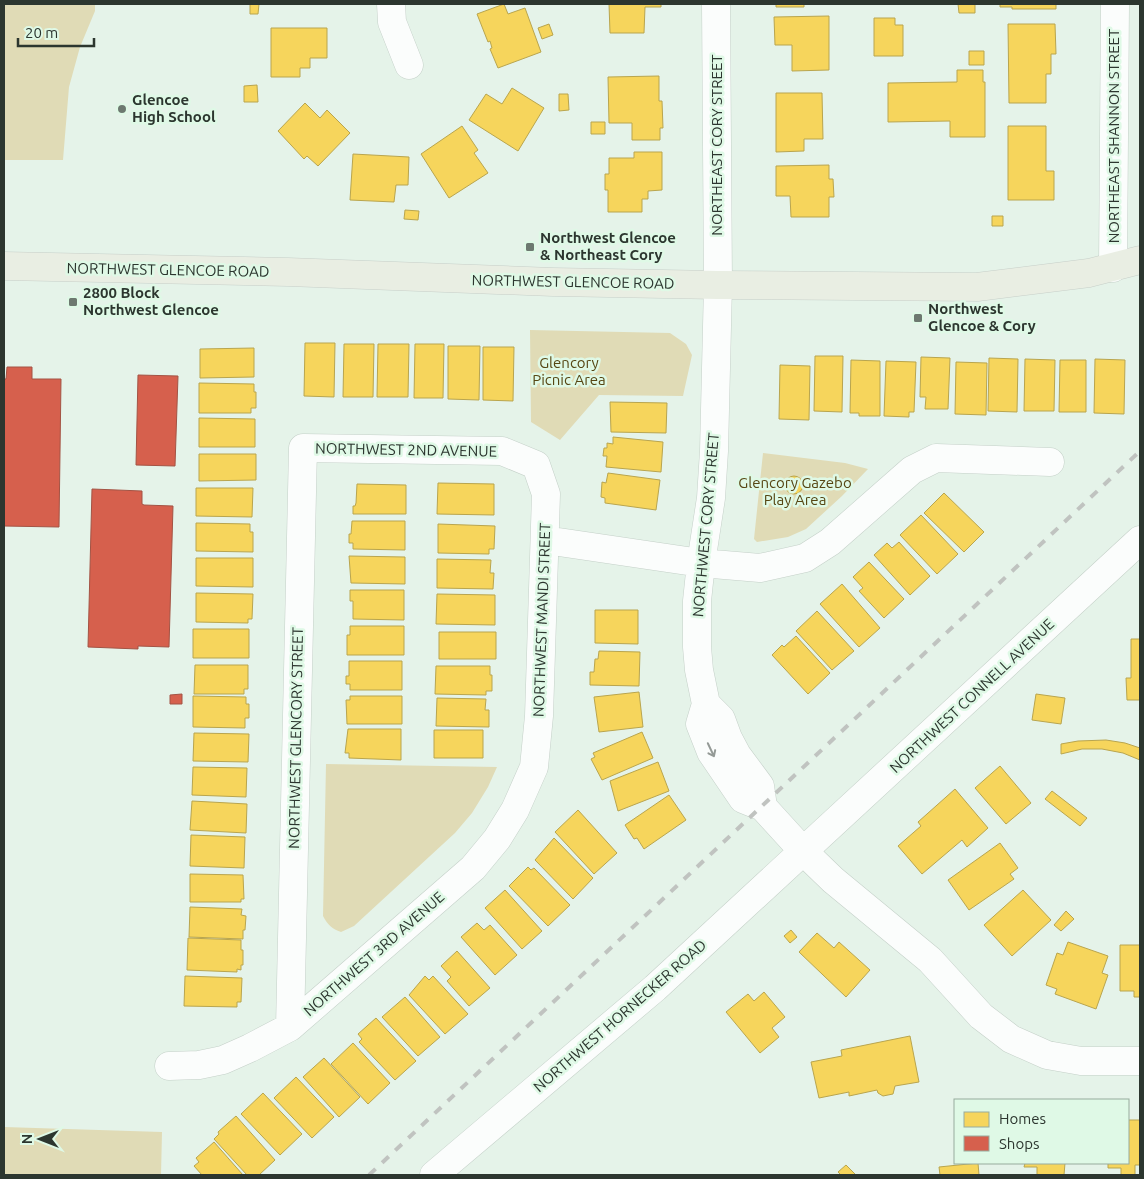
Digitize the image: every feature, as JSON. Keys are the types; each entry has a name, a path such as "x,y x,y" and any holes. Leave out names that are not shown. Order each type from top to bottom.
{"main road":[{"name":"NORTHWEST GLENCOE ROAD","path":"4,266 288,272 452,279 718,285 977,287 1031,282 1113,268 1140,260"}],"street":[{"path":"392,4 392,22 409,65"},
{"name":"NORTHEAST CORY STREET","path":"716,4 718,285"},
{"name":"NORTHEAST SHANNON STREET","path":"1113,268 1115,4"},
{"name":"NORTHWEST CORY STREET","path":"718,285 713,470 711,498 700,564 697,601 699,670 706,704 700,724 711,752 743,799 763,806 804,852 833,880 930,960 981,1016 1010,1039 1047,1055 1081,1061 1140,1061"},
{"name":"NORTHWEST 2ND AVENUE","path":"303,448 502,450 536,465"},
{"name":"NORTHWEST GLENCORY STREET","path":"290,1027 303,448"},
{"path":"545,540 700,564 760,568 805,558 830,542 912,470 936,458 1050,462"},
{"name":"NORTHWEST MANDI STREET","path":"530,776 534,767 539,716 546,494 536,465"},
{"name":"NORTHWEST CONNELL AVENUE","path":"804,852 1140,540"},
{"name":"NORTHWEST 3RD AVENUE","path":"169,1066 223,1060 290,1027 473,868 497,840 515,810 530,776"},
{"name":"NORTHWEST HORNECKER ROAD","path":"434,1175 650,993 804,852"}],"green space":[{"path":"4,4 95,4 95,11 80,47 69,87 63,160 4,160"},
{"name":"Glencory Picnic Area","path":"530,330 670,333 686,344 692,355 683,396 599,395 560,440 531,422"},
{"name":"Glencory Gazebo Play Area","path":"763,453 845,463 868,469 806,529 788,537 757,542 754,539"},
{"path":"326,764 497,767 488,787 472,813 455,833 354,926 341,932 335,930 323,916"},
{"path":"4,1127 162,1132 161,1175 4,1175"}],"building: Homes":[{"path":"250,4 259,4 258,14 250,14"},
{"path":"504,4 508,14 525,8 541,52 498,68 490,49 492,48 490,41 488,42 477,14"},
{"path":"609,4 661,4 661,7 645,7 644,33 610,33"},
{"path":"776,4 804,4 804,7 776,7"},
{"path":"958,4 975,4 975,13 959,13"},
{"path":"1000,4 1056,4 1056,9 1012,9 1012,7 1000,7"},
{"path":"829,16 829,70 792,71 792,45 775,45 774,17"},
{"path":"874,18 895,18 895,25 903,25 903,56 874,56"},
{"path":"549,24 553,35 542,39 538,28"},
{"path":"1008,24 1055,24 1056,54 1051,54 1051,74 1046,74 1046,103 1009,103"},
{"path":"271,28 327,28 327,58 310,58 310,68 300,68 300,77 271,77"},
{"path":"969,51 984,51 984,65 969,65"},
{"path":"957,70 983,70 983,82 985,82 985,137 950,137 950,121 888,122 888,83 957,82"},
{"path":"659,76 659,101 662,101 663,128 660,128 660,140 632,140 632,123 609,123 608,77"},
{"path":"257,85 258,102 244,102 244,86"},
{"path":"512,88 544,108 518,151 469,120 486,94 502,104"},
{"path":"776,93 822,93 823,139 804,139 804,151 776,152"},
{"path":"559,94 568,94 569,110 559,111"},
{"path":"305,103 320,118 327,110 350,133 318,166 307,156 304,159 278,131"},
{"path":"591,122 605,122 605,134 591,134"},
{"path":"462,126 478,150 474,153 488,173 449,198 421,154"},
{"path":"1008,126 1046,126 1046,171 1054,171 1054,200 1008,200"},
{"path":"634,152 662,152 662,190 648,191 648,199 642,199 642,212 608,212 608,190 605,190 605,174 609,174 609,158 634,158"},
{"path":"353,154 409,157 408,185 396,185 394,202 350,200"},
{"path":"829,165 829,179 833,179 834,197 829,197 829,217 791,217 790,196 776,196 776,166"},
{"path":"405,210 419,211 418,220 404,219"},
{"path":"992,216 1003,216 1003,226 992,226"},
{"path":"305,343 335,343 334,397 304,396"},
{"path":"344,344 374,344 373,397 343,397"},
{"path":"378,344 409,344 408,397 377,397"},
{"path":"415,344 444,344 443,398 414,398"},
{"path":"448,346 480,346 479,400 448,399"},
{"path":"483,347 514,347 513,401 483,400"},
{"path":"254,348 254,377 200,378 200,349"},
{"path":"815,356 843,356 842,412 814,411"},
{"path":"921,357 950,358 948,409 925,409 926,397 920,397"},
{"path":"989,358 1018,359 1017,412 988,411"},
{"path":"1025,359 1055,360 1054,411 1024,411"},
{"path":"1095,359 1125,360 1124,414 1094,413"},
{"path":"851,360 880,361 880,416 859,416 859,413 850,413"},
{"path":"1060,360 1086,360 1086,412 1059,412"},
{"path":"886,361 916,362 914,412 909,412 909,417 884,416"},
{"path":"956,362 987,363 986,415 955,414"},
{"path":"780,365 810,366 809,420 779,419"},
{"path":"199,383 254,384 256,408 251,408 251,413 199,413"},
{"path":"610,402 667,403 666,433 611,432"},
{"path":"199,418 255,419 255,447 199,447"},
{"path":"613,437 663,442 661,472 606,467 607,456 603,456 604,448 607,448 607,443 613,444"},
{"path":"199,454 256,454 256,480 199,481"},
{"path":"608,473 660,480 656,510 605,503 605,498 601,497 602,482 606,483"},
{"path":"794,476 800,479 803,485 800,491 794,494 788,491 785,485 788,479"},
{"path":"438,483 494,484 494,515 437,514"},
{"path":"357,484 406,485 406,514 353,514 353,506 356,503"},
{"path":"196,488 253,488 252,517 196,516"},
{"path":"944,493 984,532 964,552 924,513"},
{"path":"921,515 958,554 937,574 900,535"},
{"path":"352,521 405,521 405,550 353,549 353,543 349,543"},
{"path":"196,523 250,524 250,532 253,532 253,552 196,551"},
{"path":"438,524 495,526 494,549 489,549 489,554 438,553"},
{"path":"899,542 930,576 910,595 874,555 887,543 892,548"},
{"path":"349,556 405,557 405,584 351,583"},
{"path":"196,558 253,558 253,587 196,586"},
{"path":"437,559 491,560 490,573 494,573 493,589 437,588"},
{"path":"869,562 904,599 884,618 859,591 863,588 853,577"},
{"path":"842,584 880,628 859,647 820,604"},
{"path":"350,590 404,590 404,620 353,619 353,601 350,601"},
{"path":"196,593 253,594 252,619 248,619 248,623 196,622"},
{"path":"437,594 495,595 495,625 436,624"},
{"path":"595,610 638,610 638,644 595,643"},
{"path":"817,611 854,651 832,670 796,631"},
{"path":"350,626 404,626 404,655 347,655 347,635 350,635"},
{"path":"193,629 249,629 249,658 193,658"},
{"path":"439,632 496,632 496,659 439,659"},
{"path":"796,636 830,673 808,694 772,655 782,645 784,647"},
{"path":"1131,639 1140,639 1140,700 1127,700 1126,678 1131,678"},
{"path":"599,651 640,652 639,686 590,685 590,672 594,672 595,659 598,659"},
{"path":"349,661 402,661 402,690 350,690 350,684 346,684 346,676 349,676"},
{"path":"195,665 248,665 248,689 244,689 244,694 194,694"},
{"path":"436,666 490,666 492,691 486,691 486,695 435,694"},
{"path":"639,692 643,727 599,732 594,697"},
{"path":"1036,694 1065,698 1061,724 1032,720"},
{"path":"193,696 246,697 246,704 249,704 249,718 245,718 245,728 193,727"},
{"path":"350,696 402,696 402,724 347,724 346,700 350,700"},
{"path":"437,698 486,699 485,710 489,710 489,727 436,726"},
{"path":"348,729 401,729 401,760 349,758 349,753 345,753"},
{"path":"434,730 483,730 483,758 434,758"},
{"path":"642,732 653,758 602,780 591,759 595,757 593,753"},
{"path":"194,733 249,734 248,762 193,761"},
{"path":"1106,740 1140,748 1140,760 1123,753 1102,749 1082,749 1061,754 1061,744"},
{"path":"658,762 669,791 618,811 610,781"},
{"path":"1000,766 1031,803 1006,824 975,788"},
{"path":"193,767 247,768 246,797 192,795"},
{"path":"955,789 988,828 967,847 962,840 922,874 898,846 921,826 918,822"},
{"path":"1052,791 1087,818 1080,826 1045,799"},
{"path":"669,795 686,820 644,849 637,838 634,839 625,825"},
{"path":"192,801 247,804 246,833 190,830"},
{"path":"578,810 617,853 594,874 555,832"},
{"path":"191,835 245,837 244,868 190,866"},
{"path":"554,838 593,878 573,899 535,860"},
{"path":"1000,843 1018,868 1010,874 1014,879 969,910 948,880"},
{"path":"528,867 531,870 534,868 570,905 548,926 509,886"},
{"path":"190,874 243,875 244,899 241,899 241,902 190,902"},
{"path":"505,890 542,931 522,949 485,908"},
{"path":"1023,890 1051,920 1012,956 984,925"},
{"path":"190,907 242,909 241,915 246,916 243,939 189,937"},
{"path":"1066,911 1074,919 1061,931 1054,925"},
{"path":"477,923 484,930 490,925 517,955 495,975 461,937"},
{"path":"791,930 797,937 790,943 784,936"},
{"path":"817,933 834,948 839,942 870,970 846,997 799,952"},
{"path":"188,938 241,940 243,965 241,965 241,970 237,969 237,972 187,970"},
{"path":"1068,942 1108,956 1102,973 1108,975 1096,1009 1055,994 1057,989 1046,985 1057,953 1063,955"},
{"path":"1120,945 1140,945 1140,997 1134,997 1134,991 1120,991"},
{"path":"457,951 490,988 469,1006 447,981 451,977 441,966"},
{"path":"185,976 242,978 241,1002 237,1002 237,1007 184,1006"},
{"path":"425,976 429,980 433,976 468,1014 445,1034 409,995"},
{"path":"764,992 785,1017 772,1028 779,1037 760,1053 726,1012 748,994 754,1001"},
{"path":"405,997 440,1037 418,1056 382,1017"},
{"path":"376,1018 416,1061 395,1080 359,1042 362,1039 358,1034"},
{"path":"910,1036 919,1082 895,1086 893,1094 883,1096 877,1090 849,1096 849,1092 819,1098 811,1062 842,1056 841,1050"},
{"path":"353,1043 390,1083 368,1104 331,1064"},
{"path":"324,1058 360,1097 339,1117 303,1077"},
{"path":"296,1077 334,1117 312,1138 274,1098"},
{"path":"263,1093 302,1134 280,1155 241,1114"},
{"path":"236,1116 275,1160 259,1175 247,1175 214,1139 219,1134 218,1132"},
{"path":"1129,1120 1140,1120 1140,1165 1135,1165 1135,1175 1121,1175 1121,1168 1108,1168 1108,1164 1129,1164"},
{"path":"214,1142 243,1175 202,1175 194,1166 199,1162 196,1158"},
{"path":"978,1164 979,1175 940,1175 939,1167"},
{"path":"1025,1164 1065,1164 1064,1175 1037,1175 1037,1167 1024,1167"},
{"path":"846,1165 856,1175 841,1175 838,1172"}],"building: Shops":[{"path":"7,367 32,367 32,379 61,379 59,527 4,526 4,379 6,379"},
{"path":"138,375 178,376 175,466 136,465"},
{"path":"92,489 142,491 142,504 144,505 173,506 169,647 138,646 138,649 88,647"},
{"path":"182,694 182,704 170,704 170,695"}],"railway":[{"path":"369,1175 1140,451"}],"place":[{"name":"Glencoe High School","path":"122,109"},
{"name":"Northwest Glencoe & Northeast Cory","path":"530,247"},
{"name":"2800 Block Northwest Glencoe","path":"73,302"},
{"name":"Northwest Glencoe & Cory","path":"918,318"}]}
